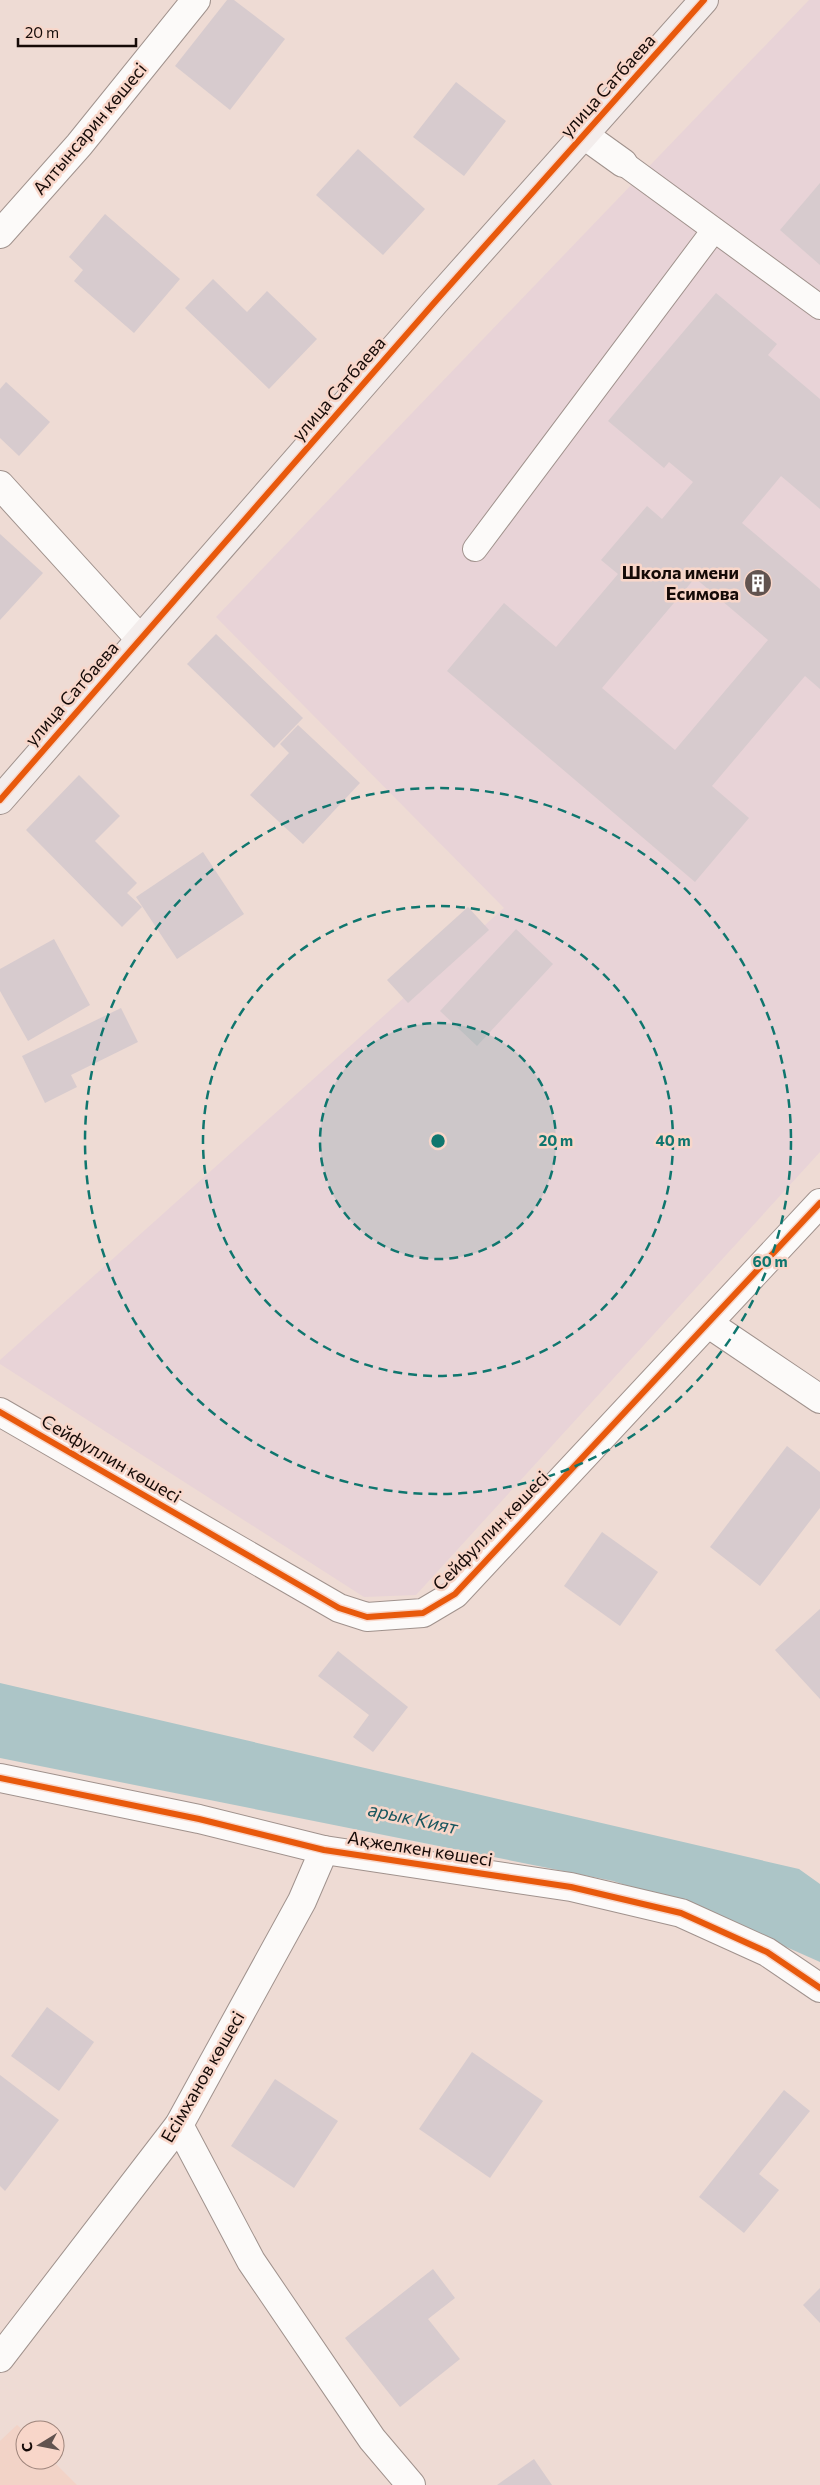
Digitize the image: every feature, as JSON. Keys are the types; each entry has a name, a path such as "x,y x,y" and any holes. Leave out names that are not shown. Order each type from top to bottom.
{"street":[{"name":"Алтынсарин көшесі","path":"0,234 79,145 196,0"},
{"name":"улица Сатбаева","path":"0,800 704,0"},
{"path":"584,135 623,163"},
{"path":"0,485 140,639"},
{"name":"Сейфуллин көшесі","path":"0,1412 339,1608 367,1616 423,1613 438,1606 455,1594 820,1203"},
{"path":"709,1324 820,1399"},
{"name":"Ақжелкен көшесі","path":"0,1778 199,1819 324,1850 571,1887 681,1913 767,1952 820,1988"},
{"name":"Есімханов көшесі","path":"0,2358 179,2125 302,1901 324,1850"},
{"path":"179,2125 251,2261 372,2440 411,2485"}],"lane":[{"path":"623,163 820,307"},
{"path":"475,549 714,230"}],"shaded area":[{"path":"809,0 820,0 820,1152 416,1595 364,1597 0,1364 0,1360 504,908 216,617"},
{"path":"15,2427 15,2470 62,2470 77,2485 0,2485 0,2441"}],"water":[{"name":"арык Кият","path":"0,1683 799,1869 820,1884 820,1962 703,1910 613,1881 0,1758"}],"building":[{"path":"227,0 234,0 285,39 230,110 175,66"},
{"path":"456,82 506,121 464,176 413,137"},
{"path":"358,149 425,209 383,255 316,195"},
{"path":"820,183 820,265 780,230"},
{"path":"105,214 180,279 134,333 74,281 83,270 69,257"},
{"path":"213,279 247,312 267,291 317,339 269,389 185,308"},
{"name":"Школа имени Есимова","path":"716,293 777,344 768,355 820,399 820,509 781,476 742,523 820,589 820,689 805,676 712,786 749,818 695,882 447,671 504,603 556,647 618,574 601,560 647,506 662,519 693,482 669,462 664,468 608,421","holes":["695,578 768,640 675,750 602,688"]},
{"path":"6,382 50,422 19,456 0,438 0,389"},
{"path":"0,534 43,573 0,620"},
{"path":"216,634 303,718 274,748 187,664"},
{"path":"298,725 360,783 303,844 250,795 289,753 280,744"},
{"path":"79,775 120,816 95,841 137,883 127,893 142,907 122,927 26,830"},
{"path":"203,852 244,914 177,959 136,897"},
{"path":"468,907 489,930 408,1003 387,980"},
{"path":"516,929 553,964 477,1046 440,1011"},
{"path":"54,939 90,1005 28,1041 0,991 0,969"},
{"path":"121,1008 138,1042 71,1075 77,1087 45,1103 22,1056"},
{"path":"787,1446 820,1472 820,1508 760,1586 710,1547"},
{"path":"602,1532 658,1572 620,1626 564,1586"},
{"path":"820,1609 820,1699 775,1650"},
{"path":"338,1651 408,1707 373,1752 353,1737 369,1715 318,1676"},
{"path":"47,2007 94,2042 59,2091 11,2056"},
{"path":"472,2052 543,2101 490,2178 419,2129"},
{"path":"0,2075 59,2120 5,2191 0,2186"},
{"path":"275,2079 338,2121 294,2188 231,2146"},
{"path":"784,2090 810,2111 759,2174 779,2190 744,2233 699,2197"},
{"path":"433,2269 455,2298 428,2319 460,2359 400,2407 345,2338"},
{"path":"820,2288 820,2323 803,2305"},
{"path":"534,2459 552,2485 497,2485"}],"cycle path":[{"path":"0,800 434,303 704,0"},
{"path":"0,1412 339,1608 367,1617 423,1613 455,1594 820,1203"},
{"path":"0,1778 199,1819 324,1850 571,1887 681,1913 767,1952 820,1988"}],"place":[{"name":"Школа имени Есимова","path":"758,583"}]}
